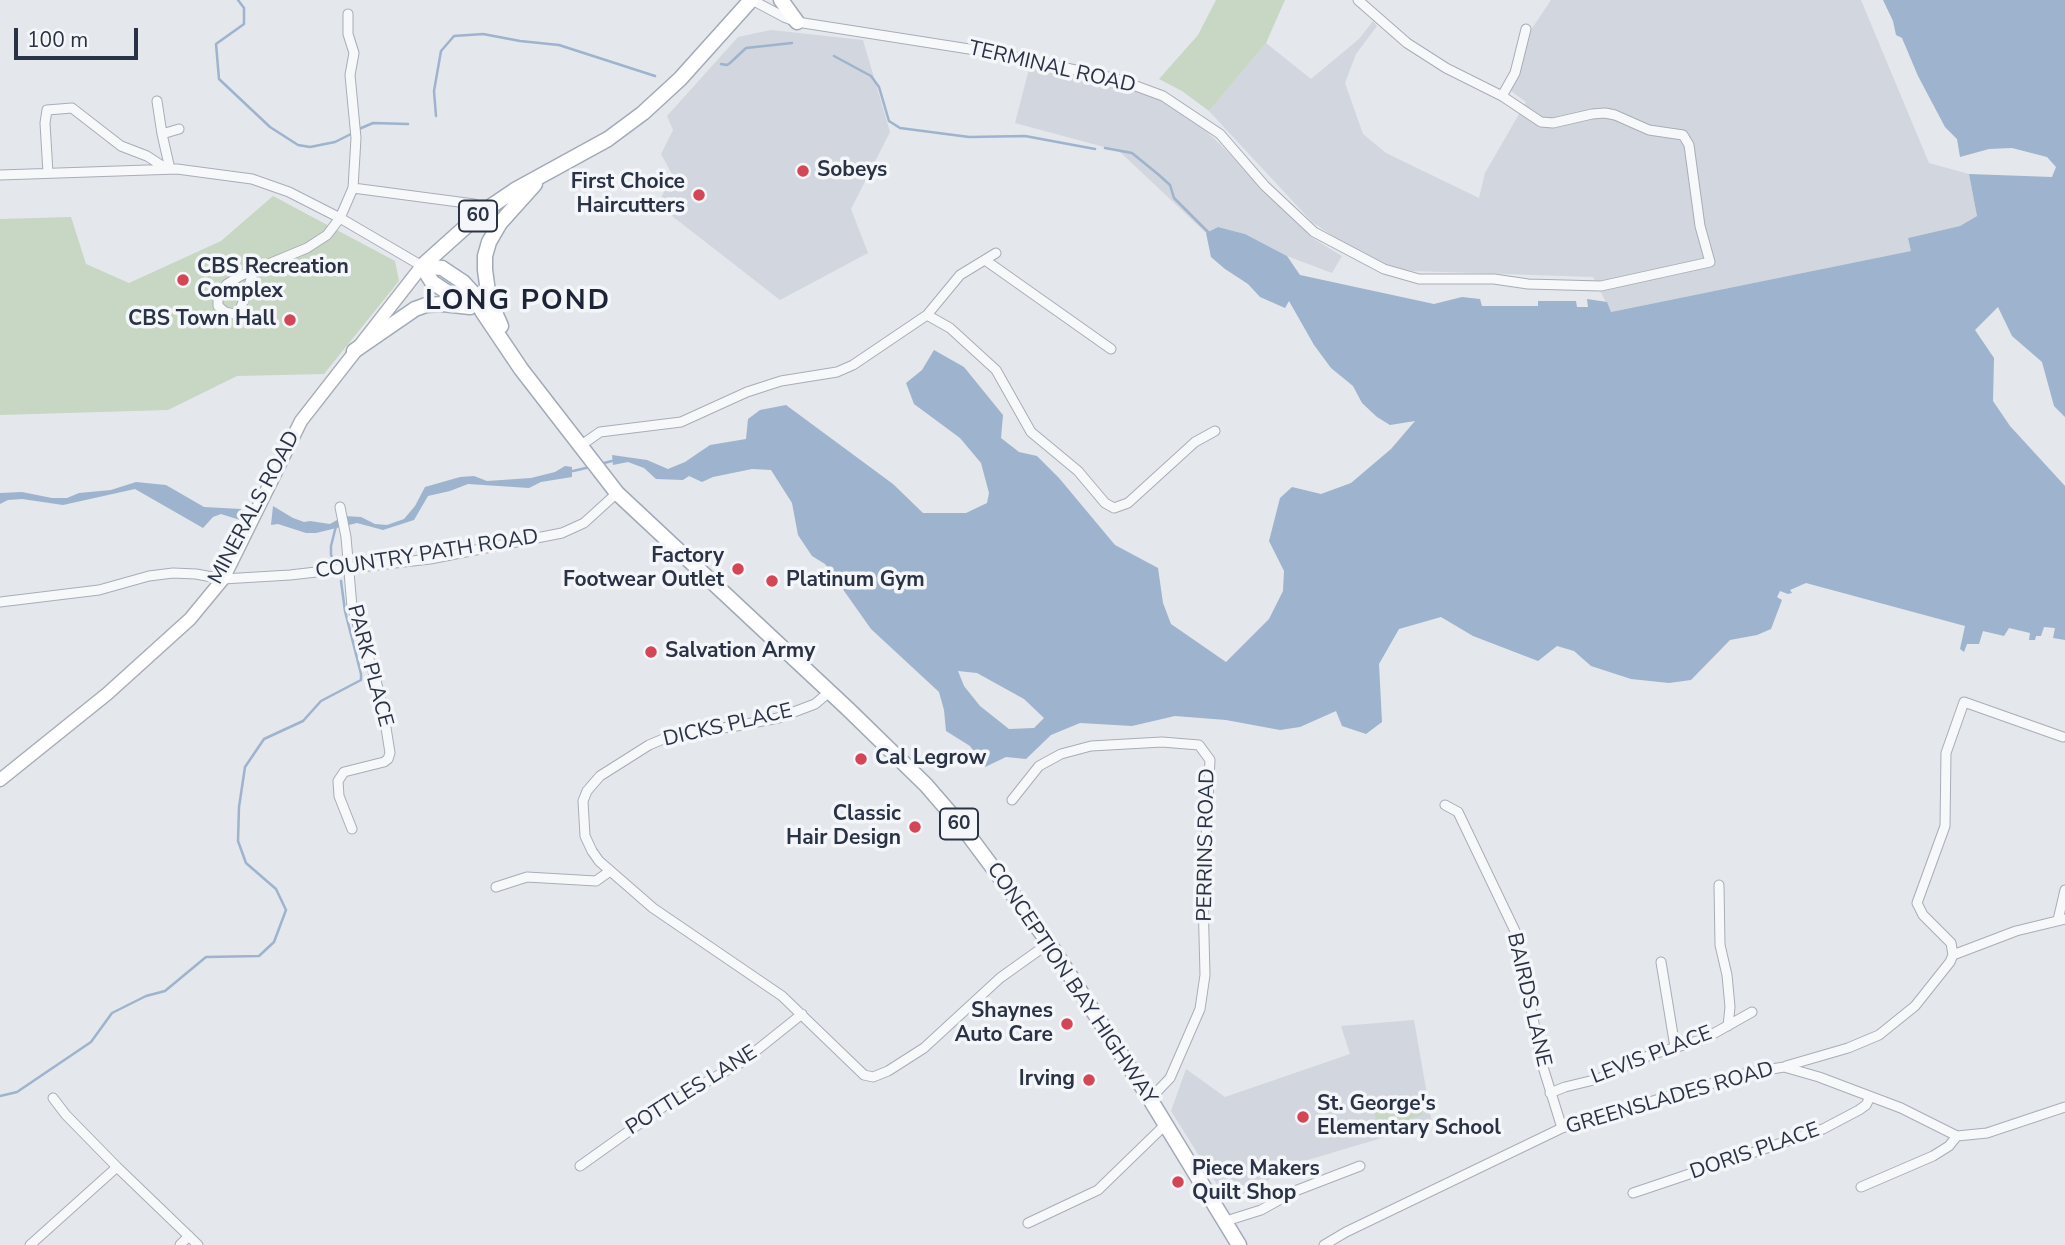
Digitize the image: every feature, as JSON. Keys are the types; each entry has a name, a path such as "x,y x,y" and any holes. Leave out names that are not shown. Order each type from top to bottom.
{"main road":[{"name":"60","path":"422,266 481,213 516,190 608,139 643,113 707,51 752,0"},
{"path":"781,0 797,22"},
{"path":"516,359 489,299 485,256 489,242 500,223 541,176"},
{"name":"CONCEPTION BAY HIGHWAY","path":"422,266 432,282 476,309 617,493 926,785 998,872 1049,943 1166,1124 1239,1245"},
{"path":"354,351 415,309 426,305 443,304 476,309"}],"street":[{"name":"TERMINAL ROAD","path":"752,0 797,22 1001,54 1117,79 1163,96 1220,134 1265,187 1314,232 1384,269 1419,279 1494,279 1528,284 1601,286 1710,262 1700,226 1689,145 1683,135 1649,130 1615,115 1605,114 1546,123 1529,116 1502,96"},
{"path":"1359,0 1407,43 1447,68 1502,96 1515,73 1526,29"},
{"path":"254,271 240,310 234,314 225,313 218,306 218,298 227,284 254,271 307,248 327,235 340,218 353,188 356,138 350,75 354,53 348,34 348,14"},
{"path":"157,101 169,169"},
{"path":"48,173 45,123 47,110 72,108 121,146 148,156 169,169"},
{"path":"162,134 179,129"},
{"path":"0,175 169,169 252,179 289,192 340,218 422,266"},
{"path":"353,188 474,204 481,213"},
{"path":"582,448 600,432 681,422 747,392 781,381 837,372 853,365 927,315 961,275 996,253"},
{"path":"985,260 1111,349"},
{"name":"MINERALS ROAD","path":"0,780 125,677 190,619 223,579 301,421 422,266"},
{"path":"927,315 950,328 996,370 1031,432 1078,471 1105,503 1114,508 1128,503 1195,442 1215,431"},
{"name":"COUNTRY PATH ROAD","path":"0,602 99,590 149,576 173,573 197,573 223,579 430,559 562,533 584,523 617,493"},
{"name":"PARK PLACE","path":"340,510 352,607 376,680 390,753 384,762 344,772 338,781 339,796 352,829"},
{"name":"DICKS PLACE","path":"828,692 822,701 778,718 731,727 691,730 668,737 649,745 600,776 587,791 583,801 583,826 592,851 630,890 762,982 802,1014 864,1075 873,1077 888,1071 924,1048 1000,978 1049,943"},
{"path":"1954,955 1948,938 1923,915 1917,903 1945,826 1946,753 1964,702 2063,737"},
{"name":"PERRINS ROAD","path":"1012,800 1039,766 1060,754 1091,746 1162,742 1199,745 1210,760 1203,897 1205,975 1200,1009 1170,1078 1150,1099"},
{"name":"BAIRDS LANE","path":"1445,805 1458,812 1515,931 1525,970 1533,1024 1550,1093 1562,1128"},
{"path":"496,887 527,877 596,881 610,871"},
{"path":"1718,885 1720,945 1727,975 1730,1007 1728,1026"},
{"path":"1784,1067 1848,1048 1879,1035 1916,1006 1954,955 2016,931 2062,920 2065,890"},
{"path":"1661,962 1675,1047"},
{"name":"LEVIS PLACE","path":"1550,1093 1598,1079 1675,1047 1704,1039 1752,1012"},
{"name":"POTTLES LANE","path":"580,1166 667,1104 742,1062 788,1028 802,1014"},
{"name":"GREENSLADES ROAD","path":"1324,1245 1346,1231 1562,1128 1734,1077 1784,1067 1819,1077 1901,1108 1957,1136"},
{"name":"DORIS PLACE","path":"1633,1194 1823,1129 1859,1110 1866,1105 1870,1097"},
{"path":"53,1098 117,1167 198,1245"},
{"path":"1861,1187 1933,1156 1949,1146 1957,1136 1987,1133 2065,1107"},
{"path":"1028,1223 1098,1190 1166,1124"},
{"path":"1226,1221 1261,1210 1295,1191 1360,1166"},
{"path":"30,1245 117,1167"},
{"path":"180,1245 189,1236"}],"shaded area":[{"path":"1551,0 1861,0 1929,163 1969,174 1977,216 1960,226 1908,238 1912,251 1611,312 1593,277 1412,271 1381,263 1348,246 1312,222 1209,111 1266,43 1311,79 1359,39 1373,21 1377,26 1356,54 1345,83 1363,134 1386,153 1479,198 1485,173 1526,102 1511,91 1531,30"},
{"path":"771,30 863,40 890,132 851,209 868,253 780,300 658,205 672,174 661,154 673,130 667,116 738,37"},
{"path":"1030,65 1115,84 1162,100 1191,118 1311,237 1342,256 1332,273 1287,256 1245,234 1218,227 1206,233 1119,151 1015,123"},
{"name":"St. George's Elementary School","path":"1414,1020 1432,1123 1301,1162 1228,1202 1171,1111 1186,1069 1225,1097 1350,1054 1341,1026"}],"green space":[{"path":"1216,0 1285,0 1266,43 1209,111 1182,91 1159,79 1198,35"},
{"path":"273,196 395,261 399,281 324,374 237,376 168,410 0,415 0,219 71,217 86,264 129,283 221,241"},
{"path":"1416,1095 1422,1115 1380,1129 1373,1109"}],"water":[{"path":"1883,0 2065,0 2065,417 2054,406 2042,362 2012,336 1998,307 1975,330 1994,358 1993,401 2010,426 2065,486 2065,640 2053,638 2055,628 2044,627 2041,636 2036,636 2035,640 2029,640 2030,633 2009,628 2004,636 1983,631 1979,644 1967,644 1964,652 1960,649 1965,626 1806,583 1790,590 1792,593 1780,591 1777,597 1782,600 1771,629 1757,635 1730,640 1691,680 1669,683 1631,679 1591,666 1574,651 1557,646 1538,661 1473,636 1441,617 1399,629 1379,664 1382,722 1366,734 1342,726 1336,711 1300,727 1280,730 1226,720 1175,716 1132,726 1080,723 1051,735 1026,759 1006,757 985,767 970,746 946,731 939,692 871,629 825,564 812,556 798,535 792,503 771,470 752,469 702,482 689,476 683,480 656,479 644,468 628,462 613,465 612,455 647,460 668,469 685,462 710,445 746,439 748,419 760,410 786,405 893,484 923,513 966,513 987,503 989,493 981,463 960,438 914,404 906,383 922,370 934,350 964,367 1003,415 1001,438 1019,452 1037,456 1115,545 1158,568 1163,603 1171,624 1226,662 1269,619 1283,591 1284,571 1269,541 1280,498 1292,487 1321,494 1351,483 1391,449 1415,421 1390,425 1377,417 1362,403 1353,386 1331,368 1314,345 1289,301 1285,308 1260,297 1248,284 1225,269 1211,257 1206,233 1218,227 1245,234 1287,256 1300,275 1434,304 1462,297 1480,299 1482,306 1538,306 1538,301 1576,301 1577,307 1588,307 1587,299 1607,302 1611,312 1911,251 1908,238 1960,226 1977,216 1969,174 2052,177 2056,167 2047,157 2012,148 1989,149 1960,157 1957,139 1945,127 1918,76 1902,38 1896,35","holes":["958,671 977,673 1024,699 1044,718 1034,728 1009,729 980,706 964,686"]},
{"path":"565,466 572,467 572,477 541,482 529,488 468,484 428,496 414,520 383,530 357,523 306,533 278,524 271,525 273,506 304,522 330,524 344,516 361,517 375,524 387,525 404,519 425,487 460,477 474,476 487,481 531,478 555,472"},
{"path":"136,482 166,485 204,507 241,509 240,520 221,514 213,517 203,528 135,489 63,505 22,499 8,500 0,504 0,493 22,492 67,498 79,493 111,490"}],"waterway":[{"path":"238,0 244,8 244,24 216,44 219,79 270,127 298,145 310,147 335,142 351,134"},
{"path":"436,116 434,91 441,51 454,36 483,34 559,45 655,76"},
{"path":"721,64 727,65 746,48 792,43"},
{"path":"834,56 871,76 879,87 889,121 900,128 969,137 1025,136 1095,149"},
{"path":"359,129 373,123 408,124"},
{"path":"1105,148 1132,153 1159,175 1170,185 1174,198 1209,233"},
{"path":"600,464 612,461"},
{"path":"573,471 590,467"},
{"path":"336,526 331,546 331,555 336,564"},
{"path":"0,1096 17,1092 91,1042 112,1013 146,996 165,991 206,957 259,956 274,942 286,910 276,889 246,863 238,841 239,807 245,767 264,739 303,721 321,701 361,680 341,581"}],"place":[{"name":"Sobeys","path":"803,171"},
{"name":"First Choice Haircutters","path":"699,195"},
{"name":"CBS Recreation Complex","path":"183,280"},
{"name":"CBS Town Hall","path":"290,320"},
{"name":"Factory Footwear Outlet","path":"738,569"},
{"name":"Platinum Gym","path":"772,581"},
{"name":"Salvation Army","path":"651,652"},
{"name":"Cal Legrow","path":"861,759"},
{"name":"Classic Hair Design","path":"915,827"},
{"name":"Shaynes Auto Care","path":"1067,1024"},
{"name":"Irving","path":"1089,1080"},
{"name":"St. George's Elementary School","path":"1303,1117"},
{"name":"Piece Makers Quilt Shop","path":"1178,1182"}],"district":[{"name":"LONG POND","path":"518,302"}]}
